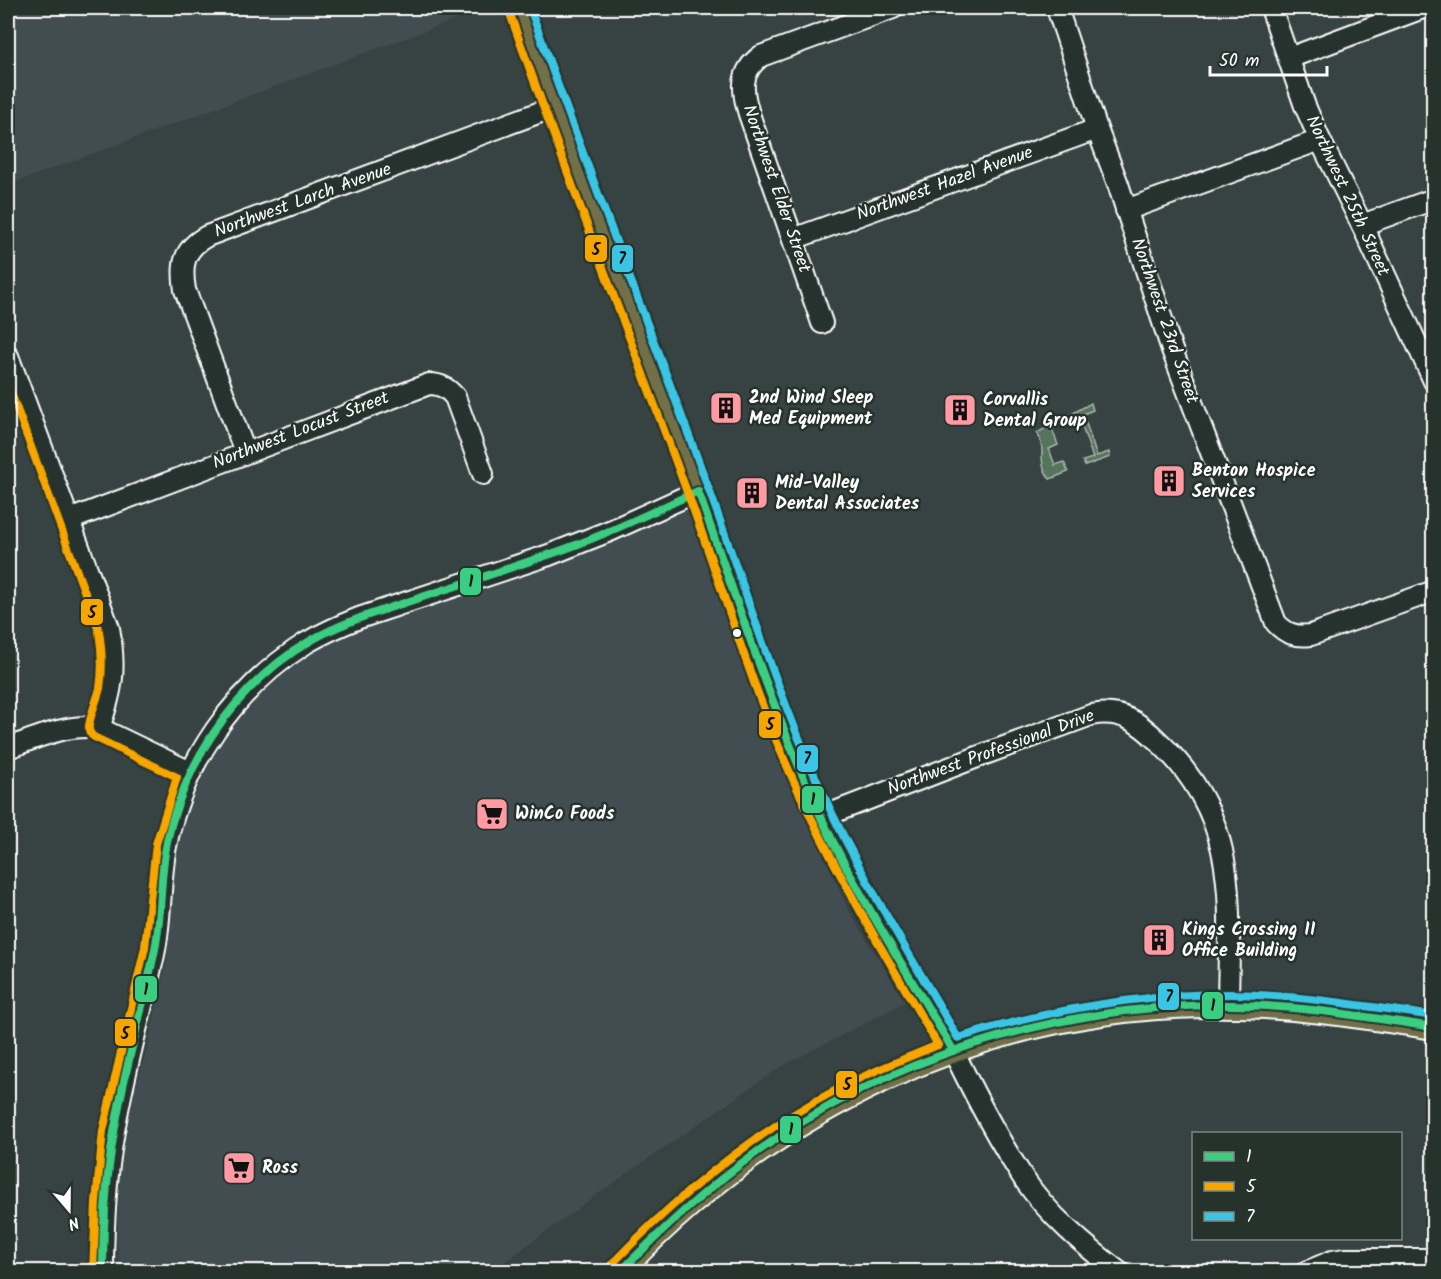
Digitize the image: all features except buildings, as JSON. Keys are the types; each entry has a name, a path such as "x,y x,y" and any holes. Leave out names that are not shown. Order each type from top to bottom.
{"main road":[{"path":"519,8 698,491 772,699 822,817 883,934 953,1050"},
{"path":"620,1272 686,1206 760,1148 814,1114 896,1073 995,1036 1115,1011 1165,1006 1228,1005 1334,1012 1434,1026"}],"street":[{"name":"Northwest Elder Street","path":"822,323 746,105 743,81 753,61 761,56 893,8"},
{"name":"Northwest 23rd Street","path":"1056,8 1176,361 1272,616 1282,630 1294,635 1311,635 1434,591"},
{"name":"Northwest 25th Street","path":"1271,8 1305,106 1434,381"},
{"path":"1288,58 1423,8"},
{"name":"Northwest Larch Avenue","path":"246,453 185,290 182,272 184,259 192,246 207,236 554,107"},
{"name":"Northwest Hazel Avenue","path":"793,239 1097,129"},
{"path":"1126,210 1320,140"},
{"path":"1362,225 1434,199"},
{"path":"9,365 109,628 113,654 111,688 99,728"},
{"name":"Northwest Locust Street","path":"69,520 429,384 436,384 447,389 455,397 483,474"},
{"path":"103,1272 106,1203 113,1133 155,949 166,847 175,812 190,772 221,721 236,702 279,662 308,642 359,618 560,551 698,491"},
{"name":"Northwest Professional Drive","path":"822,817 1091,715 1102,713 1126,716 1145,728 1173,754 1187,771 1207,806 1219,835 1227,866 1229,903 1228,1005"},
{"path":"8,748 36,737 85,726 99,728 190,772"},
{"path":"953,1050 976,1097 1025,1180 1065,1227 1119,1272"},
{"path":"1306,1272 1332,1261 1345,1259 1434,1259"}],"shaded area":[{"path":"8,8 487,8 8,185"},
{"path":"688,508 790,780 848,909 905,1002 779,1068 592,1198 492,1271 120,1272 117,1237 121,1168 132,1103 167,960 177,844 187,813 217,748 240,714 298,663 320,649 361,629 554,564"}],"green space":[{"path":"1091,403 1093,410 1083,414 1095,451 1097,456 1109,452 1110,457 1085,466 1083,461 1093,458 1080,421 1070,425 1067,421 1052,429 1058,445 1049,449 1055,465 1064,462 1068,472 1050,479 1043,466 1042,445 1037,433"}],"transit line":[{"name":"7","path":"530,8 708,487 776,679 806,755 853,855 958,1038 1025,1019 1092,1006 1195,995 1281,996 1434,1016"},
{"name":"5","path":"509,11 687,492 771,727 819,834 885,955 938,1045 850,1083 806,1107 746,1146 690,1190 611,1265"},
{"name":"5","path":"8,385 99,631 102,660 101,681 89,726 91,735 177,777 156,844 145,947 103,1131 96,1202 93,1272"},
{"name":"1","path":"103,1272 108,1171 122,1091 155,949 167,841 175,813 195,764 221,723 236,704 271,669 322,634 373,613 584,542 698,491 766,682 795,758 826,828 860,893 953,1050"},
{"name":"1","path":"620,1272 710,1188 796,1126 853,1094 912,1067 973,1044 1036,1027 1100,1014 1165,1007 1230,1005 1281,1007 1434,1027"}],"place":[{"name":"2nd Wind Sleep Med Equipment","path":"726,408"},
{"name":"Corvallis Dental Group","path":"960,410"},
{"name":"Benton Hospice Services","path":"1169,481"},
{"name":"Mid-Valley Dental Associates","path":"752,493"},
{"name":"WinCo Foods","path":"492,814"},
{"name":"Kings Crossing II Office Building","path":"1159,940"},
{"name":"Ross","path":"239,1168"}]}
